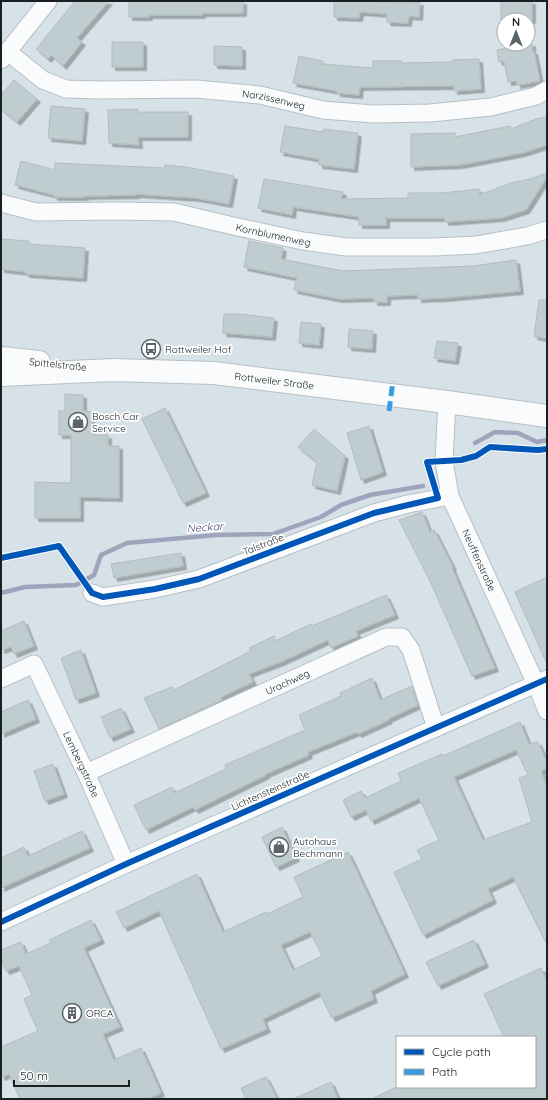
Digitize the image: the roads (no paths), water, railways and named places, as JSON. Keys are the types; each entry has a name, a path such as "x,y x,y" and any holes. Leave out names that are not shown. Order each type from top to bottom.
{"main road":[{"name":"Spittelstraße","path":"1,358 114,370"},
{"name":"Rottweiler Straße","path":"1,375 114,370 214,372 547,416"}],"street":[{"path":"5,56 48,1"},
{"name":"Narzissenweg","path":"5,56 43,80 66,89 196,89 260,95 323,110 373,114 430,113 491,107 536,96 547,90"},
{"name":"Kornblumenweg","path":"1,203 36,212 174,212 233,226 346,247 435,247 476,245 527,236 547,230"},
{"name":"Neuffenstraße","path":"447,402 444,461 450,496 542,681 547,711"},
{"name":"Talstraße","path":"92,593 103,597 155,589 199,579 374,513 408,504 450,496"},
{"name":"Urachweg","path":"86,773 386,637 402,636 411,650 436,728"},
{"name":"Lembergstraße","path":"1,679 34,664 86,773 126,864"},
{"name":"Lichtensteinstraße","path":"1,922 126,864 542,681"}],"waterway":[{"name":"Neckar","path":"475,443 495,432 518,433 537,442 547,440"},
{"name":"Neckar","path":"1,593 25,587 76,585 94,575 101,555 127,543 216,535 273,534 321,517 341,505 370,495 423,486"}],"place":[{"name":"Rottweiler Hof","path":"151,349"},
{"name":"Bosch Car Service","path":"78,422"},
{"name":"Autohaus Bechmann","path":"279,847"},
{"name":"ORCA","path":"72,1013"}]}
